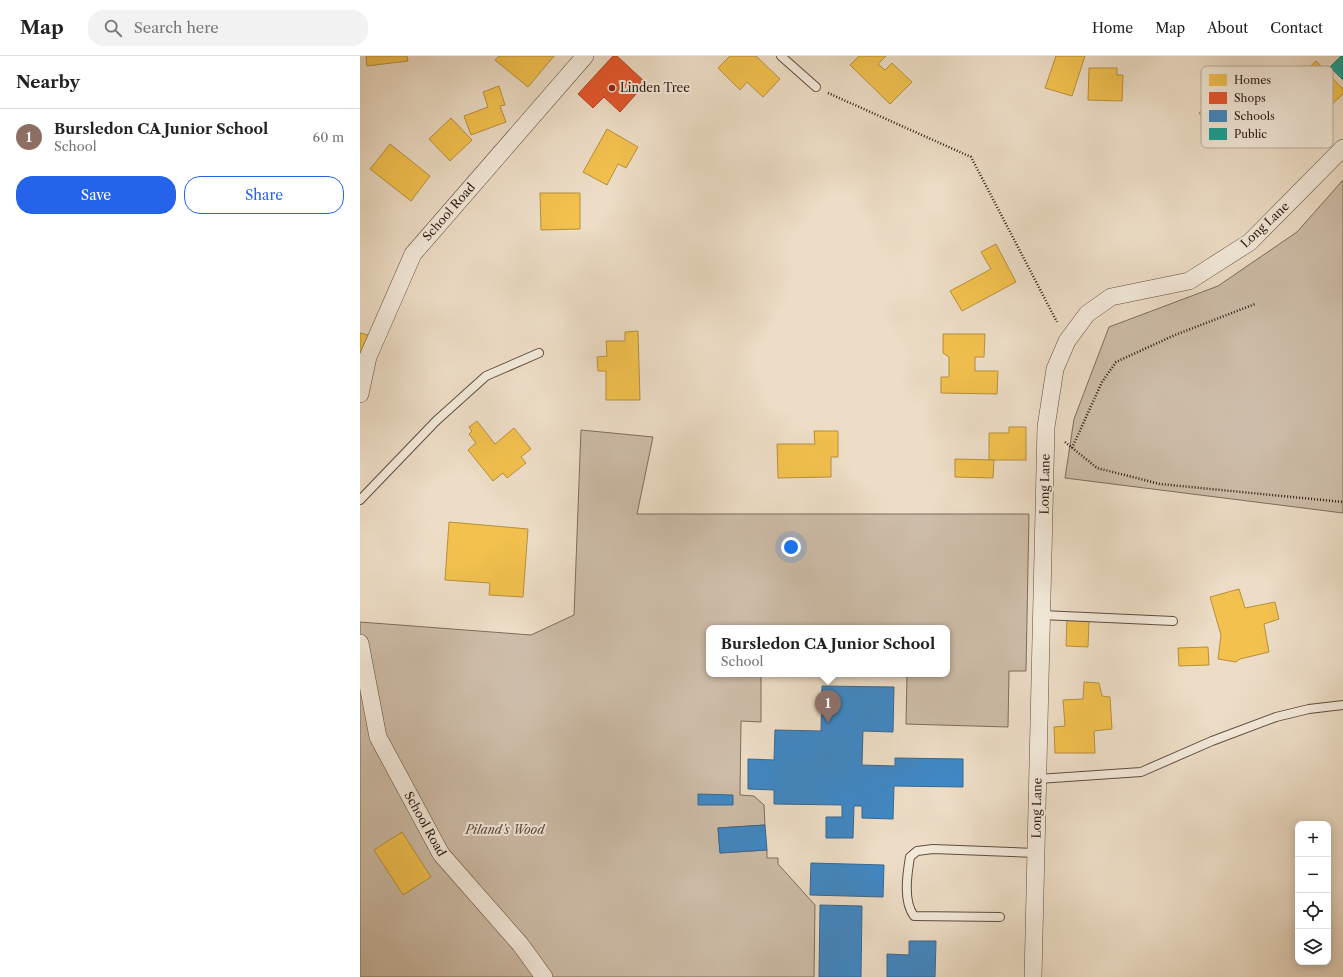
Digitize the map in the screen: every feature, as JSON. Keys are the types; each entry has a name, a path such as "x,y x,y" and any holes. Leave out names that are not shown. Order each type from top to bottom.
{"street":[{"name":"School Road","path":"360,394 368,357 413,254 585,56"},
{"name":"Long Lane","path":"1034,977 1046,427 1055,369 1067,341 1087,314 1111,297 1189,281 1250,242 1343,148"},
{"name":"School Road","path":"360,643 378,738 441,854 520,944 544,977"}],"lane":[{"path":"781,56 816,87"},
{"path":"360,500 436,421 486,376 539,353"},
{"path":"1042,615 1173,621"},
{"path":"1038,779 1141,772 1212,741 1262,722 1309,710 1343,705"},
{"path":"1000,917 914,916 909,908 907,900 910,857 917,851 933,850 1036,853"}],"path":[{"path":"816,87 971,157 1067,341"},
{"path":"1072,448 1102,382 1116,362 1175,335 1255,304"},
{"path":"1046,427 1097,468 1160,484 1343,502"}],"green space":[{"path":"1343,180 1343,513 1065,478 1074,419 1109,327 1218,286 1297,232"},
{"name":"Piland's Wood","path":"581,430 653,437 637,514 1029,514 1026,671 1009,671 1008,727 906,724 907,677 950,677 950,625 706,625 706,677 761,677 761,722 741,721 740,795 754,796 764,805 765,825 718,828 720,853 767,850 767,858 778,858 778,864 815,905 814,977 360,977 360,622 531,635 574,615"}],"building: Homes":[{"path":"366,56 407,56 408,61 367,66"},
{"path":"499,56 554,56 528,87 495,60"},
{"path":"730,56 756,56 780,79 763,97 747,82 740,90 718,68"},
{"path":"859,56 886,56 878,64 885,70 892,63 912,82 890,104 850,65"},
{"path":"1056,56 1085,56 1072,96 1045,88"},
{"path":"1316,61 1321,66 1311,66"},
{"path":"1089,68 1117,68 1117,75 1123,75 1122,101 1088,100"},
{"path":"1333,79 1343,89 1343,94 1333,103"},
{"path":"499,86 505,105 500,106 506,122 471,135 464,116 488,107 483,92"},
{"path":"451,118 472,140 450,161 429,139"},
{"path":"607,129 638,147 626,168 618,164 607,185 583,172"},
{"path":"390,144 430,176 411,201 370,169"},
{"path":"540,193 580,193 580,229 541,230"},
{"path":"996,244 1016,282 962,311 950,291 991,269 981,252"},
{"path":"638,331 640,400 606,400 606,371 598,371 597,357 607,356 606,341 625,341 625,332"},
{"path":"360,333 368,335 360,363"},
{"path":"943,334 985,334 984,357 975,357 975,371 998,371 997,394 941,393 941,377 949,377 949,357 943,353"},
{"path":"477,421 495,444 514,428 531,449 521,457 526,463 507,478 503,473 493,481 468,450 476,443 469,434 472,431 469,427"},
{"path":"1009,427 1026,427 1026,460 989,460 989,433 1009,433"},
{"path":"814,431 838,431 838,457 831,457 831,477 778,478 777,444 815,444"},
{"path":"955,459 994,460 993,478 955,477"},
{"path":"449,522 528,529 523,597 489,595 490,583 445,580"},
{"path":"1239,589 1245,608 1275,602 1279,619 1264,624 1269,652 1240,659 1236,662 1218,659 1221,635 1210,597"},
{"path":"1067,620 1089,620 1088,647 1066,646"},
{"path":"1208,647 1209,665 1179,666 1178,648"},
{"path":"1084,682 1099,683 1102,696 1110,697 1112,729 1094,731 1095,753 1055,753 1054,727 1065,726 1063,700 1083,699"},
{"path":"402,832 431,877 403,895 374,850"}],"building: Shops":[{"name":"Linden Tree","path":"613,56 617,56 646,83 620,112 604,97 593,108 578,94"}],"building: Schools":[{"path":"822,686 894,687 893,732 863,731 862,765 895,766 895,758 963,759 963,787 894,786 893,819 862,818 862,806 854,806 853,838 826,838 826,817 842,817 842,805 774,804 774,790 748,789 748,759 774,760 775,730 821,731"},
{"path":"698,794 733,795 733,805 698,805"},
{"path":"765,825 767,850 720,853 718,828"},
{"path":"811,863 884,865 883,897 810,895"},
{"path":"820,905 862,906 861,977 819,977"},
{"path":"909,941 936,941 935,977 887,977 887,954 909,955"}],"building: Public":[{"path":"1341,56 1343,56 1343,80 1333,70 1333,66 1331,66"}],"place":[{"name":"Linden Tree","path":"612,88"},
{"name":"Bursledon CA Junior School","path":"828,723"}]}
